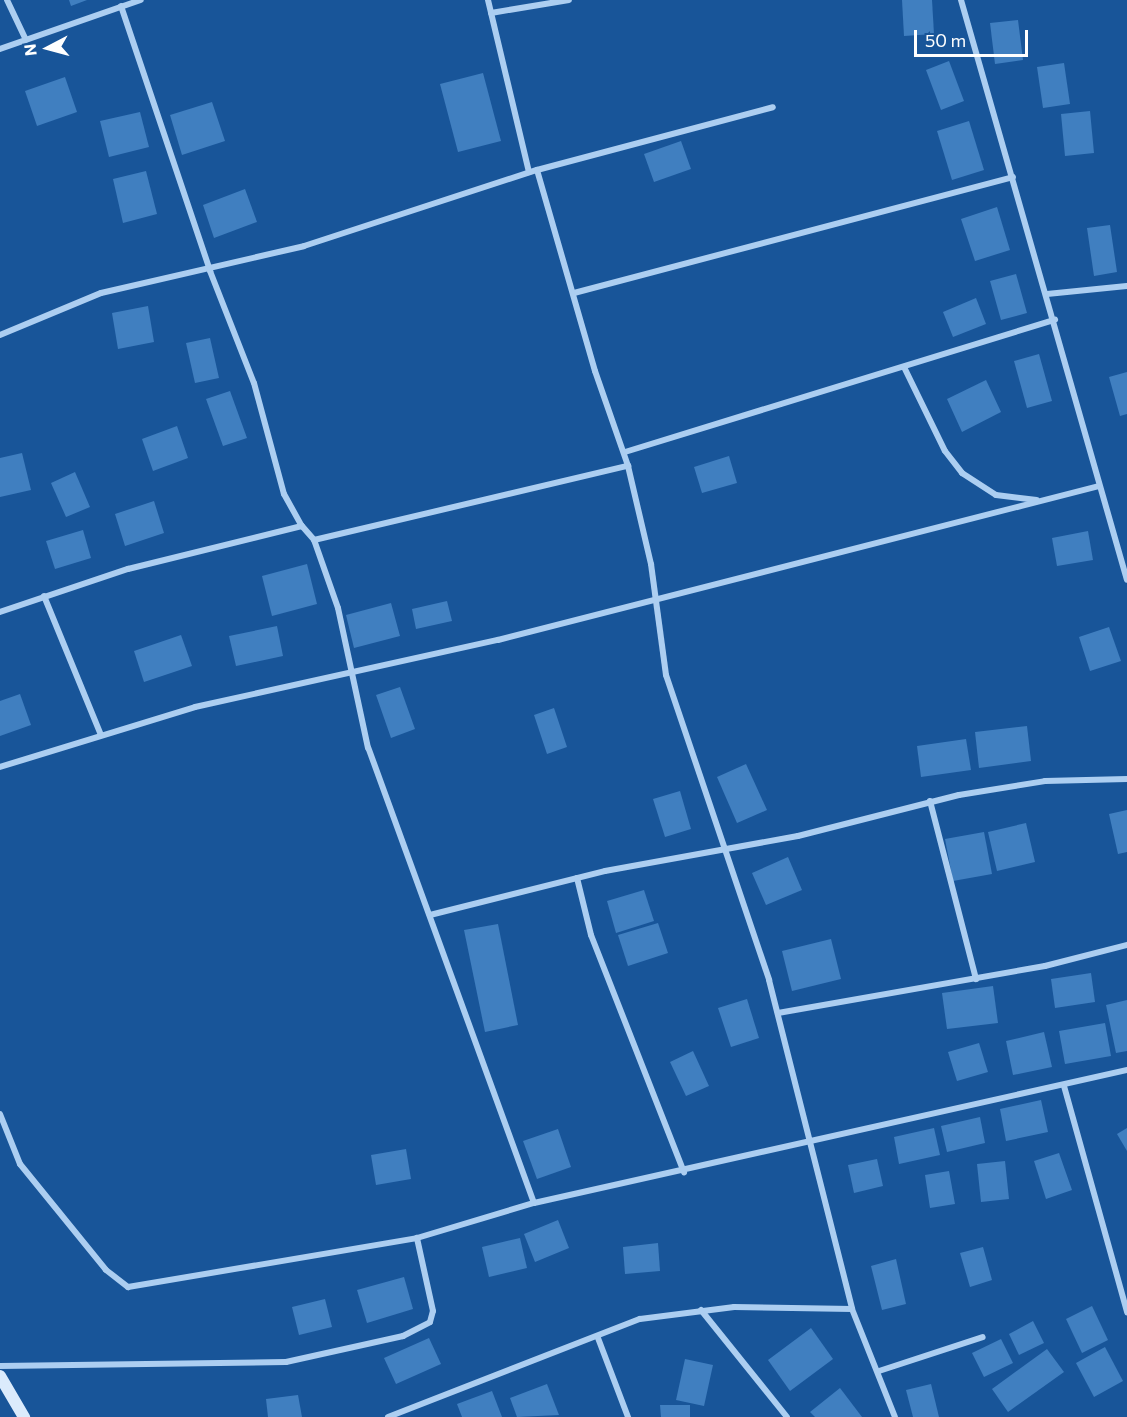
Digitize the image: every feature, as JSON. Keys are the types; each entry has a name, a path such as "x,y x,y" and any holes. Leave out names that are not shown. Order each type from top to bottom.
{"main road":[{"path":"0,1376 24,1417"}],"street":[{"path":"7,0 26,40"},
{"path":"0,48 141,0"},
{"path":"488,0 529,172"},
{"path":"491,13 569,0"},
{"path":"961,0 1055,320 1099,486 1127,580"},
{"path":"121,6 210,271 254,383 284,494 302,526 314,540 331,581 368,748 534,1203"},
{"path":"0,335 100,292 210,271 422,210 529,172 773,107"},
{"path":"537,170 595,371 625,452 655,598 669,685 728,850 778,1013 807,1143 852,1309 879,1371 895,1417"},
{"path":"574,293 1013,177"},
{"path":"1047,294 1127,286"},
{"path":"625,452 1055,320"},
{"path":"904,367 945,451 962,473 996,495 1040,501"},
{"path":"314,540 628,466"},
{"path":"0,767 101,735 1099,486"},
{"path":"0,612 44,596 302,526"},
{"path":"44,596 101,735"},
{"path":"430,915 577,878 728,850 930,801 1045,781 1127,779"},
{"path":"930,801 976,979"},
{"path":"577,878 591,935 684,1172"},
{"path":"778,1013 976,979 1127,945"},
{"path":"0,1114 20,1164 106,1270 128,1287 417,1238 534,1203 684,1172 1127,1070"},
{"path":"1064,1086 1127,1312"},
{"path":"0,1366 286,1362 403,1336 430,1322 433,1311 417,1238"},
{"path":"388,1417 597,1338 640,1319 701,1310 852,1309"},
{"path":"701,1310 787,1417"},
{"path":"879,1371 983,1337"},
{"path":"597,1338 628,1417"}],"building":[{"path":"69,0 87,0 71,6"},
{"path":"902,0 932,0 934,34 904,36"},
{"path":"1018,20 1023,60 995,64 990,23"},
{"path":"949,61 964,101 941,110 926,70"},
{"path":"1064,63 1070,104 1043,108 1037,67"},
{"path":"483,73 501,141 458,152 440,84"},
{"path":"65,77 77,112 37,126 25,91"},
{"path":"212,102 225,141 182,155 170,115"},
{"path":"1090,111 1094,153 1065,156 1061,114"},
{"path":"140,112 149,147 109,157 100,121"},
{"path":"969,121 984,170 952,180 937,131"},
{"path":"681,141 691,169 654,182 644,154"},
{"path":"146,171 157,214 123,223 113,179"},
{"path":"245,189 257,222 214,238 203,205"},
{"path":"997,207 1010,250 975,261 961,219"},
{"path":"1110,225 1117,272 1094,276 1087,228"},
{"path":"1016,274 1027,313 1001,320 990,281"},
{"path":"976,298 986,324 953,337 943,312"},
{"path":"148,306 154,342 118,349 112,313"},
{"path":"210,338 219,378 195,383 186,343"},
{"path":"1039,354 1052,401 1027,408 1014,361"},
{"path":"1127,372 1127,414 1120,416 1109,377"},
{"path":"986,380 1001,412 962,432 947,399"},
{"path":"230,391 247,438 223,446 206,399"},
{"path":"177,426 188,458 153,471 142,439"},
{"path":"22,453 31,490 0,497 0,458"},
{"path":"729,456 737,483 702,493 694,467"},
{"path":"75,472 90,507 66,517 51,483"},
{"path":"154,501 164,533 125,546 115,514"},
{"path":"83,530 91,558 55,569 46,541"},
{"path":"1088,531 1093,560 1057,566 1052,538"},
{"path":"307,564 317,604 272,616 262,576"},
{"path":"447,601 452,621 416,629 412,609"},
{"path":"391,603 400,636 354,648 346,615"},
{"path":"277,626 283,656 236,666 229,636"},
{"path":"1109,627 1121,661 1090,671 1079,637"},
{"path":"181,635 192,666 144,682 134,651"},
{"path":"400,687 415,729 391,738 376,695"},
{"path":"20,694 31,725 0,736 0,701"},
{"path":"554,708 567,747 547,754 534,715"},
{"path":"1027,726 1031,761 979,768 975,732"},
{"path":"966,739 971,770 921,777 917,746"},
{"path":"746,764 767,810 737,823 717,777"},
{"path":"680,791 691,829 665,837 653,799"},
{"path":"1127,810 1127,852 1118,854 1109,814"},
{"path":"1026,823 1035,862 997,871 988,832"},
{"path":"984,832 992,874 953,881 945,839"},
{"path":"788,857 802,890 766,905 752,873"},
{"path":"644,890 654,921 616,933 607,901"},
{"path":"658,923 668,953 628,966 618,935"},
{"path":"498,924 518,1025 485,1032 464,930"},
{"path":"831,939 841,979 792,991 782,951"},
{"path":"1091,973 1095,1002 1055,1008 1051,979"},
{"path":"993,986 998,1023 947,1029 942,993"},
{"path":"747,999 759,1038 731,1047 718,1008"},
{"path":"1127,1000 1127,1051 1116,1053 1106,1005"},
{"path":"1105,1023 1111,1056 1065,1064 1059,1031"},
{"path":"1044,1032 1052,1067 1013,1075 1006,1041"},
{"path":"979,1043 988,1072 957,1081 948,1052"},
{"path":"693,1051 709,1086 686,1096 670,1062"},
{"path":"1041,1100 1048,1132 1006,1141 1000,1109"},
{"path":"980,1117 985,1143 947,1152 941,1126"},
{"path":"934,1128 940,1155 899,1164 894,1137"},
{"path":"1127,1128 1127,1151 1117,1134"},
{"path":"558,1129 571,1167 537,1179 523,1141"},
{"path":"406,1149 411,1179 376,1185 371,1155"},
{"path":"1059,1153 1072,1190 1046,1199 1034,1161"},
{"path":"877,1159 883,1186 854,1193 848,1165"},
{"path":"1005,1161 1009,1199 981,1202 977,1164"},
{"path":"949,1171 955,1204 930,1208 925,1175"},
{"path":"558,1220 569,1248 535,1262 524,1234"},
{"path":"520,1238 527,1268 489,1277 482,1247"},
{"path":"658,1243 660,1271 625,1274 623,1247"},
{"path":"983,1247 992,1280 970,1287 960,1253"},
{"path":"896,1259 906,1304 882,1310 871,1266"},
{"path":"404,1277 413,1309 367,1323 357,1290"},
{"path":"325,1299 332,1327 299,1335 292,1307"},
{"path":"1092,1306 1108,1340 1082,1353 1066,1319"},
{"path":"1033,1321 1044,1343 1019,1355 1009,1334"},
{"path":"811,1328 833,1359 790,1391 768,1360"},
{"path":"429,1338 441,1364 396,1384 384,1358"},
{"path":"1001,1339 1013,1363 984,1377 972,1353"},
{"path":"1105,1347 1123,1381 1094,1397 1076,1363"},
{"path":"1047,1349 1064,1372 1008,1412 992,1389"},
{"path":"685,1359 713,1365 704,1406 676,1400"},
{"path":"547,1384 559,1415 517,1417 510,1398"},
{"path":"931,1384 939,1417 913,1417 906,1390"},
{"path":"840,1388 862,1417 815,1417 810,1412"},
{"path":"492,1391 502,1417 462,1417 457,1404"},
{"path":"298,1395 302,1417 268,1417 266,1399"},
{"path":"660,1405 690,1405 690,1417 661,1417"}]}
